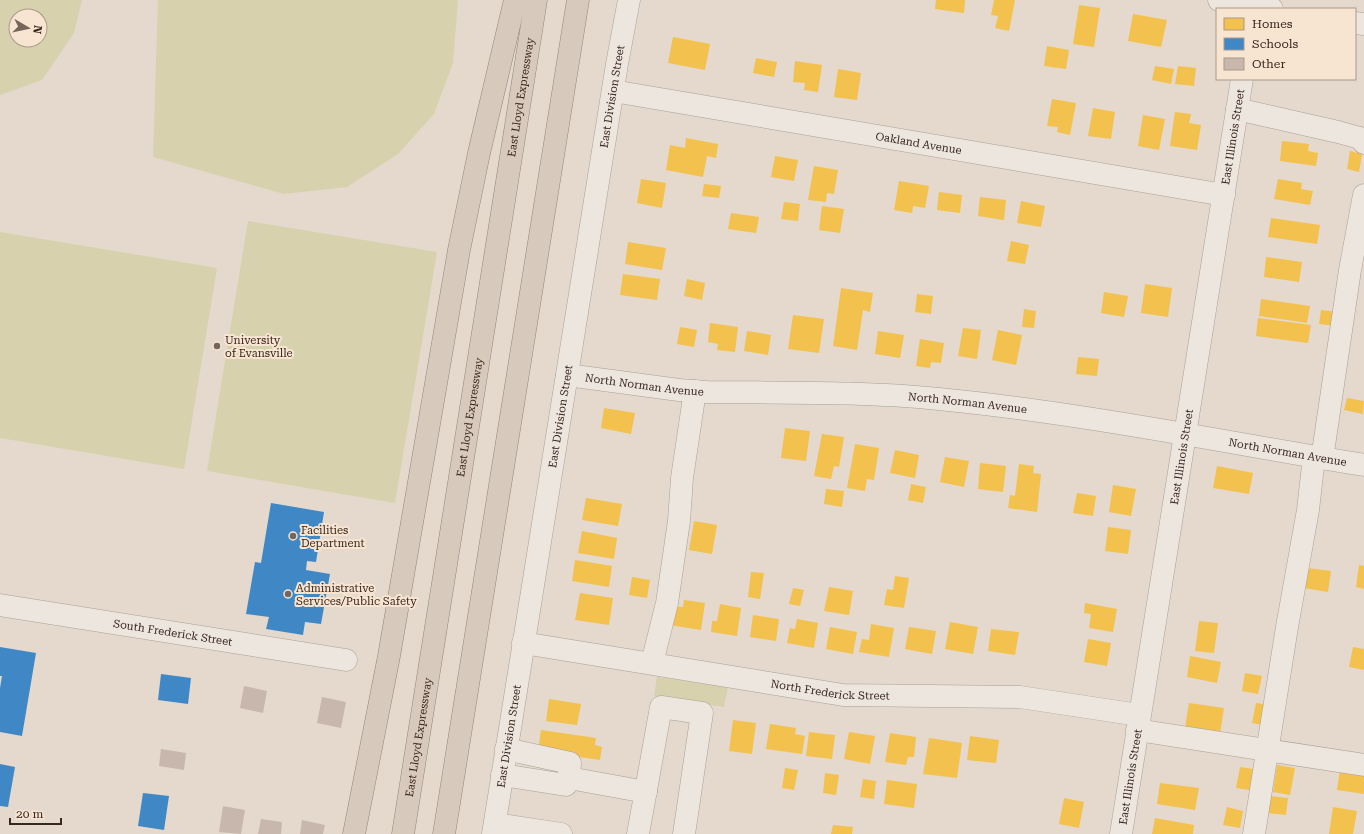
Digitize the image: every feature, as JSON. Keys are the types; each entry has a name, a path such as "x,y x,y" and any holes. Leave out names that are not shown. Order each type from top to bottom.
{"highway":[{"path":"354,834 389,656 465,221 515,0"},
{"name":"East Lloyd Expressway","path":"403,834 536,0"},
{"path":"444,834 578,0"},
{"path":"573,30 582,0"}],"street":[{"name":"East Division Street","path":"494,829 523,643 629,0"},
{"path":"1219,0 1260,8"},
{"name":"East Illinois Street","path":"1121,834 1242,80"},
{"name":"Oakland Avenue","path":"613,91 1224,195"},
{"path":"1237,109 1360,138 1364,143"},
{"path":"1254,834 1308,510 1364,195"},
{"name":"North Norman Avenue","path":"567,375 695,391 876,395 939,399 1053,413 1132,425 1185,436 1364,465"},
{"path":"652,663 667,603 682,478 695,391"},
{"name":"South Frederick Street","path":"0,605 346,660"},
{"name":"North Frederick Street","path":"523,643 843,695 1020,697 1268,750 1364,765"},
{"path":"638,834 661,707 702,713 684,834"},
{"path":"502,775 566,786 569,778 570,763 506,749"},
{"path":"569,778 646,792"},
{"path":"494,829 556,834"}],"shaded area":[{"path":"0,0 82,0 74,33 42,80 0,95"},
{"path":"158,0 458,0 453,63 434,114 398,154 347,187 284,194 153,157"},
{"path":"248,221 437,252 395,503 207,471"},
{"path":"0,232 217,268 184,469 0,438"},
{"path":"657,677 728,687 724,707 654,696"}],"building: Homes":[{"path":"936,0 965,0 964,13 935,9"},
{"path":"994,0 1015,0 1009,31 995,28 998,16 991,15"},
{"path":"1079,5 1100,8 1094,47 1073,44"},
{"path":"1133,14 1167,20 1161,47 1128,41"},
{"path":"673,37 710,44 705,70 668,63"},
{"path":"1047,46 1069,50 1066,69 1044,66"},
{"path":"756,58 777,62 774,77 753,73"},
{"path":"795,61 822,65 818,92 804,90 805,83 793,82"},
{"path":"1155,66 1174,69 1171,84 1152,80"},
{"path":"1178,66 1196,68 1194,86 1175,84"},
{"path":"838,69 861,73 857,100 834,97"},
{"path":"1052,99 1076,103 1070,135 1057,132 1058,127 1047,126"},
{"path":"1093,108 1115,112 1111,139 1088,136"},
{"path":"1175,112 1191,114 1189,123 1201,125 1197,150 1170,146"},
{"path":"1143,115 1165,119 1159,150 1138,146"},
{"path":"686,138 718,144 716,158 707,156 703,177 666,170 670,145 685,148"},
{"path":"1282,141 1309,144 1308,151 1318,153 1316,166 1280,161"},
{"path":"1350,151 1362,154 1359,172 1347,169"},
{"path":"775,156 798,160 794,181 771,177"},
{"path":"814,166 838,170 834,194 827,193 826,202 808,200"},
{"path":"641,179 666,183 662,208 637,203"},
{"path":"1278,179 1302,183 1301,189 1313,191 1310,205 1274,199"},
{"path":"899,181 929,186 925,208 913,206 912,213 894,210"},
{"path":"704,184 721,186 719,198 702,196"},
{"path":"939,192 962,195 960,213 937,210"},
{"path":"980,197 1006,200 1004,220 978,216"},
{"path":"1021,201 1045,206 1041,227 1017,223"},
{"path":"784,202 800,204 798,221 781,219"},
{"path":"822,206 844,209 840,233 819,230"},
{"path":"731,213 759,217 756,233 728,229"},
{"path":"1271,218 1320,225 1317,244 1268,237"},
{"path":"1011,241 1029,245 1025,264 1007,261"},
{"path":"628,242 666,248 662,270 625,264"},
{"path":"1266,257 1302,262 1299,282 1264,277"},
{"path":"623,274 660,279 657,300 620,295"},
{"path":"687,279 705,283 702,300 684,296"},
{"path":"1145,284 1172,288 1168,317 1141,313"},
{"path":"841,288 873,293 870,312 863,310 857,350 833,346"},
{"path":"1104,292 1128,296 1124,317 1101,313"},
{"path":"917,294 933,296 931,314 915,312"},
{"path":"1261,299 1310,306 1307,323 1259,316"},
{"path":"1024,309 1036,311 1034,328 1022,327"},
{"path":"1321,310 1338,312 1336,326 1319,324"},
{"path":"793,315 824,319 819,353 788,349"},
{"path":"1258,318 1311,325 1308,343 1256,336"},
{"path":"710,323 738,327 735,352 717,350 718,344 708,342"},
{"path":"680,327 697,330 694,347 677,344"},
{"path":"963,328 981,330 977,359 958,356"},
{"path":"998,330 1022,335 1016,365 992,360"},
{"path":"747,331 771,335 768,355 744,351"},
{"path":"878,331 904,335 900,358 875,354"},
{"path":"920,339 944,343 941,363 931,362 930,368 916,366"},
{"path":"1078,357 1099,359 1097,376 1076,374"},
{"path":"1347,398 1364,401 1363,414 1344,410"},
{"path":"604,408 635,413 631,434 601,428"},
{"path":"785,428 810,431 806,461 781,458"},
{"path":"822,434 844,437 839,467 834,466 831,479 814,476"},
{"path":"855,444 879,448 874,480 867,479 865,491 847,488"},
{"path":"895,450 919,455 915,478 890,473"},
{"path":"945,457 969,461 964,487 940,482"},
{"path":"980,463 1006,466 1003,492 978,489"},
{"path":"1019,464 1034,466 1033,473 1041,474 1037,512 1008,508 1010,495 1015,496"},
{"path":"1217,466 1253,473 1249,494 1213,488"},
{"path":"911,484 926,487 923,503 908,500"},
{"path":"1113,485 1136,489 1131,516 1109,512"},
{"path":"826,489 844,491 842,507 824,504"},
{"path":"1077,493 1096,496 1093,516 1073,513"},
{"path":"586,498 622,504 618,526 582,520"},
{"path":"694,521 717,525 712,554 689,550"},
{"path":"1108,527 1131,530 1128,554 1105,551"},
{"path":"582,531 617,538 614,559 578,553"},
{"path":"575,560 612,566 609,587 572,581"},
{"path":"1359,565 1364,566 1364,589 1356,587"},
{"path":"1307,568 1331,571 1328,592 1304,588"},
{"path":"751,572 764,573 760,599 748,597"},
{"path":"895,576 909,578 904,608 884,605 887,589 893,590"},
{"path":"632,577 650,580 647,598 629,595"},
{"path":"829,587 853,591 849,615 824,611"},
{"path":"793,588 804,590 800,606 789,604"},
{"path":"580,593 613,598 609,625 575,620"},
{"path":"684,600 705,603 701,630 669,625 672,606 683,607"},
{"path":"1085,603 1117,609 1113,632 1089,628 1091,614 1084,613"},
{"path":"720,604 741,608 737,636 711,632 712,621 717,621"},
{"path":"753,615 779,619 776,641 750,637"},
{"path":"797,619 818,623 814,648 787,643 790,628 795,629"},
{"path":"1199,621 1218,623 1214,653 1195,651"},
{"path":"950,622 978,627 973,654 945,649"},
{"path":"871,624 894,628 889,657 859,652 862,639 869,640"},
{"path":"830,627 857,632 853,654 826,649"},
{"path":"909,627 936,631 932,654 905,649"},
{"path":"991,629 1019,632 1015,655 988,651"},
{"path":"1088,639 1111,643 1107,666 1084,662"},
{"path":"1353,647 1364,649 1364,670 1349,667"},
{"path":"1190,656 1221,662 1217,683 1187,677"},
{"path":"1245,673 1262,676 1258,694 1242,691"},
{"path":"549,699 581,704 577,725 546,721"},
{"path":"1189,703 1224,708 1220,733 1185,728"},
{"path":"1256,703 1271,705 1268,726 1252,723"},
{"path":"733,720 756,723 752,754 729,751"},
{"path":"770,724 796,728 795,734 805,736 802,754 766,749"},
{"path":"541,730 596,738 595,745 602,747 600,760 538,751"},
{"path":"809,732 835,735 832,759 806,756"},
{"path":"849,732 875,736 870,764 844,759"},
{"path":"890,733 916,737 914,757 908,757 906,765 885,762"},
{"path":"970,736 999,740 996,763 967,760"},
{"path":"929,738 962,743 957,778 923,774"},
{"path":"1277,765 1295,768 1290,795 1273,792"},
{"path":"1240,767 1260,770 1256,791 1236,788"},
{"path":"785,768 798,770 794,790 782,788"},
{"path":"1340,769 1364,772 1364,794 1337,790"},
{"path":"825,773 839,775 836,795 823,793"},
{"path":"863,779 876,781 874,799 860,797"},
{"path":"887,780 917,784 914,808 884,804"},
{"path":"1160,783 1199,788 1195,810 1157,804"},
{"path":"1270,796 1288,798 1286,815 1268,813"},
{"path":"1064,798 1084,802 1079,828 1059,824"},
{"path":"1227,807 1243,811 1240,828 1223,825"},
{"path":"1333,807 1357,811 1353,834 1329,834"},
{"path":"1155,818 1194,825 1193,834 1152,834"},
{"path":"833,825 853,827 852,834 831,834"}],"building: Schools":[{"path":"271,503 324,512 316,562 307,561 306,570 330,574 321,624 305,622 303,635 266,629 269,617 246,614 255,562 261,563"},
{"path":"0,647 36,653 22,736 0,732 0,688 2,676 0,676"},
{"path":"161,674 191,678 188,704 158,700"},
{"path":"0,764 15,767 8,807 0,806"},
{"path":"143,793 169,796 164,830 138,826"}],"building: Other":[{"path":"244,686 267,691 263,713 240,708"},
{"path":"322,697 346,702 341,728 317,723"},
{"path":"161,749 186,753 184,770 159,766"},
{"path":"223,806 245,810 241,834 219,832"},
{"path":"261,819 282,822 281,834 258,834"},
{"path":"302,820 325,825 323,834 300,834"}],"place":[{"name":"University of Evansville","path":"217,346"},
{"name":"Facilities Department","path":"293,536"},
{"name":"Administrative Services/Public Safety","path":"288,594"}]}
